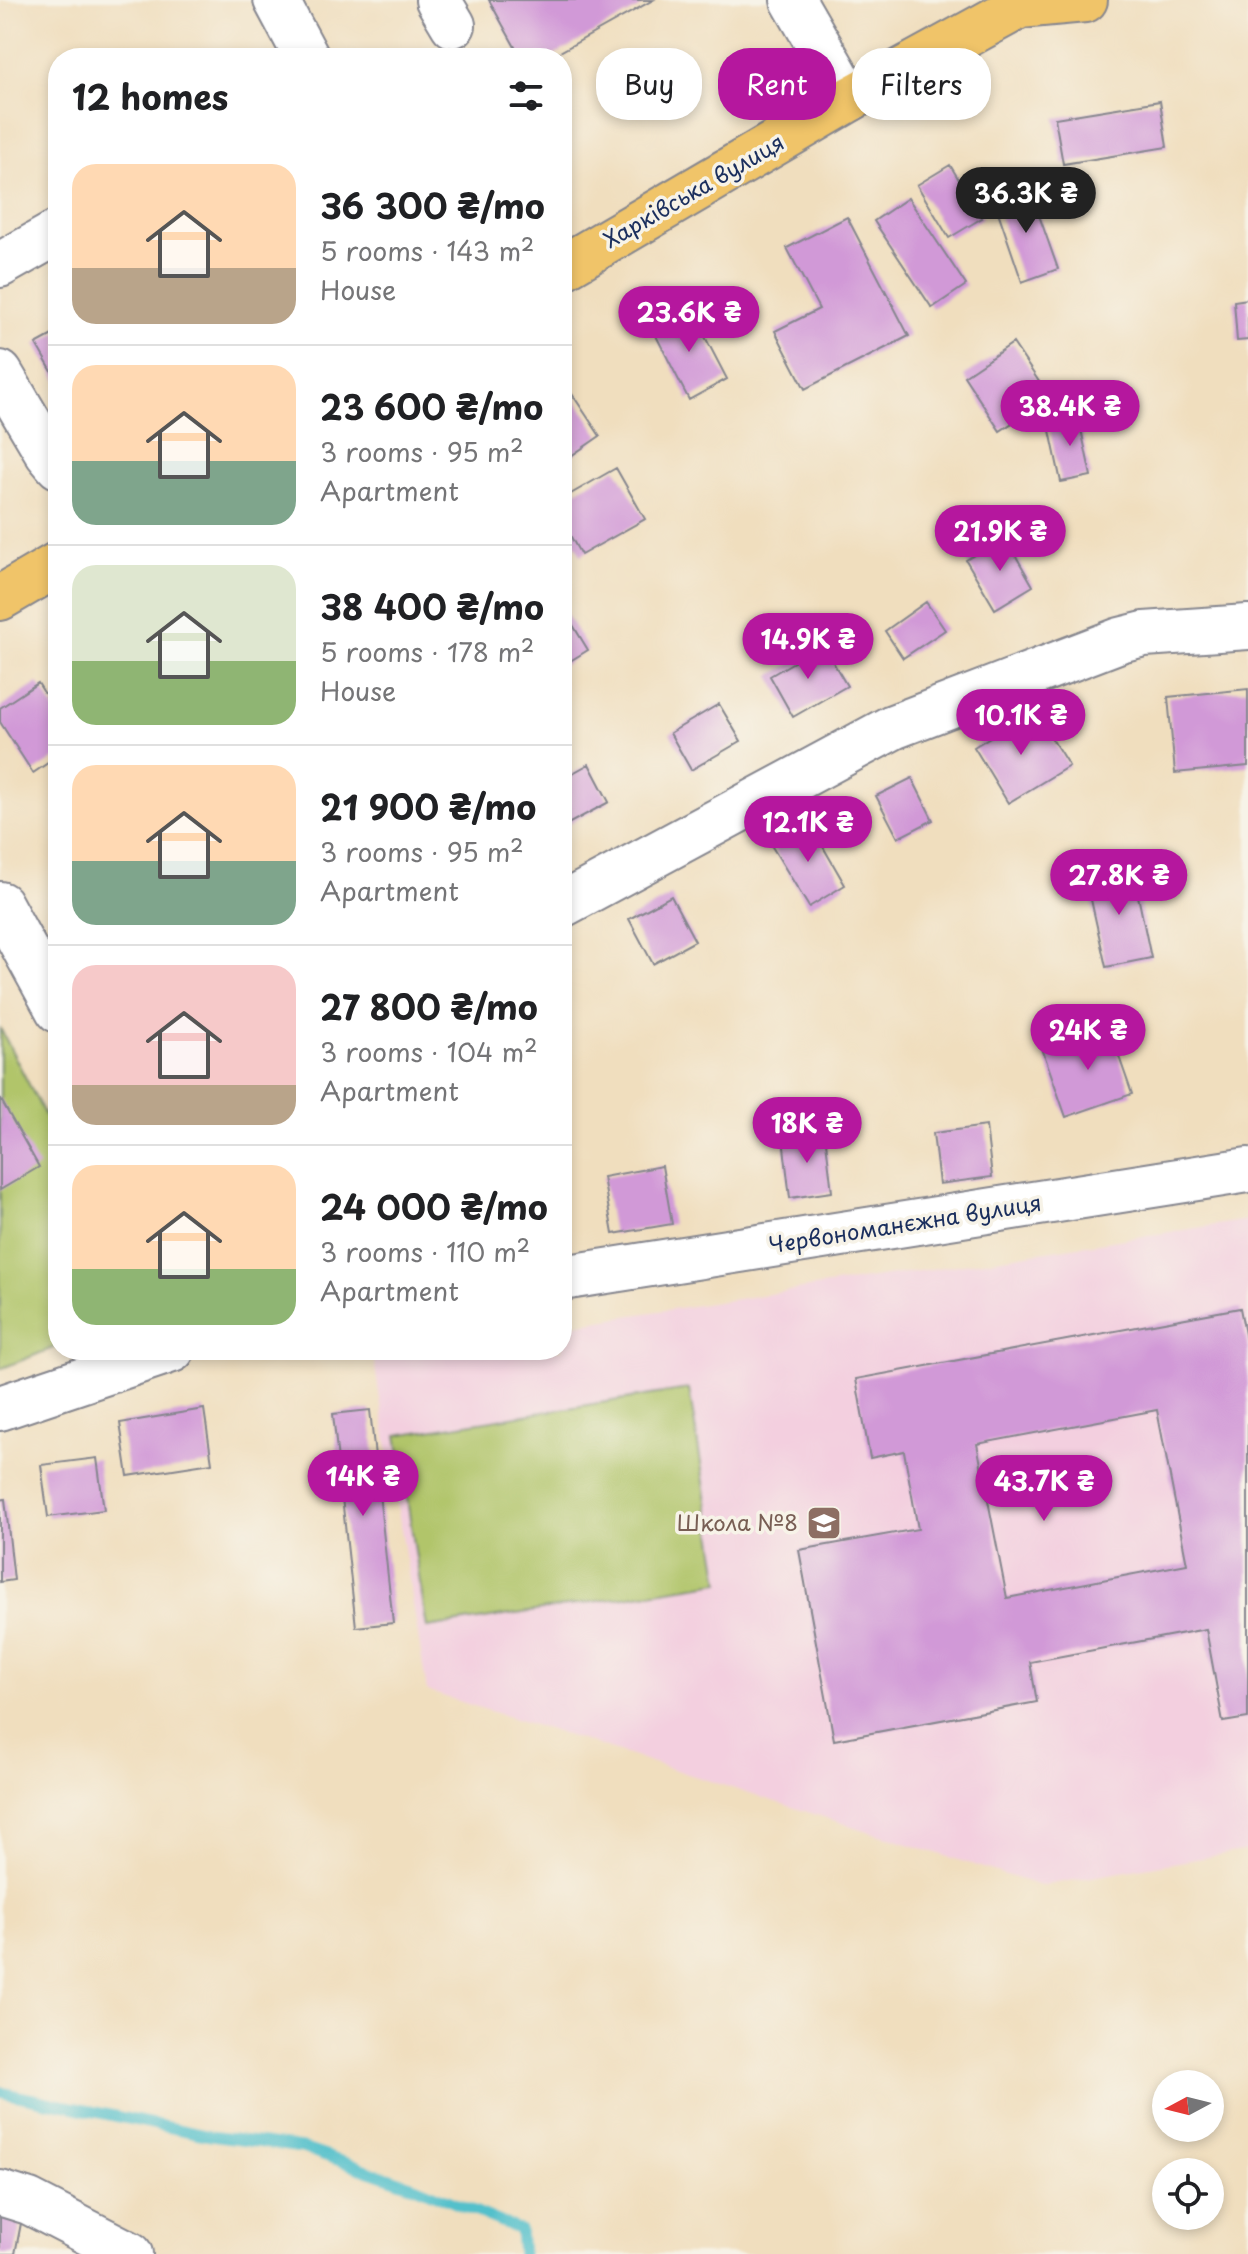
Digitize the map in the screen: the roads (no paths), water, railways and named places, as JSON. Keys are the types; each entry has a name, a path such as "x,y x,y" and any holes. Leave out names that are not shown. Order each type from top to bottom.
{"main road":[{"name":"Харківська вулиця","path":"572,262 1020,3 1085,0"},
{"path":"0,598 48,570"}],"street":[{"path":"276,0 302,48"},
{"path":"793,0 850,99"},
{"path":"0,265 48,238"},
{"path":"0,373 48,454"},
{"path":"572,900 893,727 1120,640 1144,634 1248,627"},
{"path":"0,904 48,992"},
{"name":"Червономанєжна вулиця","path":"572,1276 1248,1170"},
{"path":"0,1408 142,1360"},
{"path":"0,2193 29,2202 130,2254"}],"waterway":[{"path":"0,2092 210,2136 302,2148 417,2187 520,2230 522,2254"}],"place":[{"name":"Школа №8","path":"824,1523"}]}
